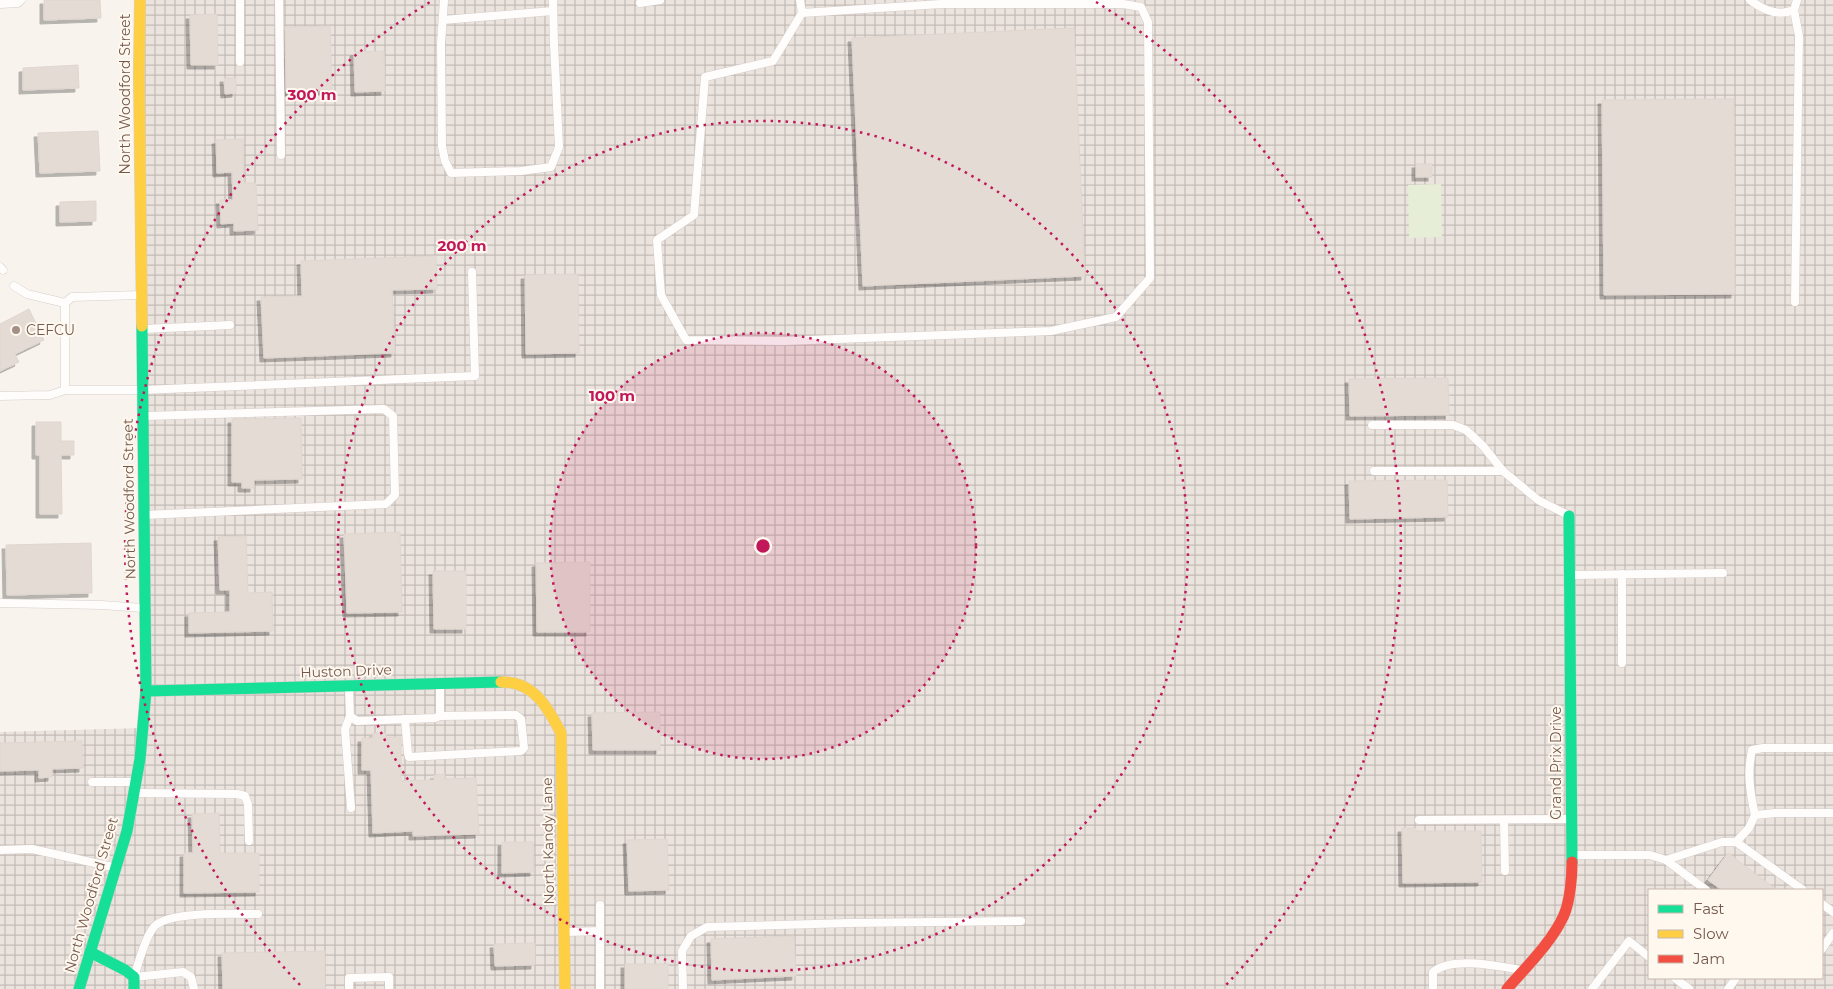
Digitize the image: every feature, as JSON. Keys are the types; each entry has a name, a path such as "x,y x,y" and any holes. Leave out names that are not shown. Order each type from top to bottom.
{"street":[{"name":"North Woodford Street","path":"79,989 127,831 140,759 146,692 141,295 140,0"},
{"name":"Grand Prix Drive","path":"1507,989 1547,942 1564,915 1572,876 1569,516"},
{"name":"Huston Drive","path":"146,692 508,682 521,684 542,698"},
{"name":"North Kandy Lane","path":"542,698 561,732 565,989"},
{"path":"90,952 125,970 134,983"}],"lane":[{"path":"0,4 18,3 21,0"},
{"path":"240,0 240,62"},
{"path":"279,0 281,155"},
{"path":"444,0 441,44 442,146 445,162 451,173 521,171 551,167 559,147 554,0"},
{"path":"640,3 660,0"},
{"path":"800,0 802,12 773,61 705,77 694,216 657,240 661,295 686,340 784,340 1051,331 1116,317 1150,278 1148,22 1140,7 1123,4 941,2 802,12"},
{"path":"1750,0 1772,12 1786,14 1794,10"},
{"path":"1795,302 1799,36 1794,10 1797,0"},
{"path":"443,20 553,11"},
{"path":"0,396 50,395 65,390 143,390 475,376 472,272"},
{"path":"14,286 27,294 65,303"},
{"path":"65,390 65,303 72,297 141,295"},
{"path":"142,329 230,324"},
{"path":"143,416 384,410 393,416 395,495 386,504 144,515"},
{"path":"1372,425 1453,424 1466,430 1484,446 1503,471 1538,500 1569,516"},
{"path":"1374,471 1503,471"},
{"path":"1570,575 1723,573"},
{"path":"1622,574 1622,663"},
{"path":"0,603 102,605 145,608"},
{"path":"440,684 440,716"},
{"path":"349,686 350,716 345,729 351,808"},
{"path":"350,716 357,721 405,719 435,718 440,716 516,715 521,719 524,748 521,751 409,757 405,719"},
{"path":"1736,842 1749,828 1755,815 1750,793 1749,765 1752,750 1763,748 1833,748"},
{"path":"92,782 134,788 245,796 248,804 249,841"},
{"path":"1755,815 1776,812 1833,813"},
{"path":"1420,820 1572,819"},
{"path":"1504,820 1505,871"},
{"path":"1666,860 1722,842 1736,842 1802,889"},
{"path":"0,850 32,849 115,868"},
{"path":"1572,855 1650,854 1666,860 1705,889"},
{"path":"600,906 600,989"},
{"path":"194,989 191,976 183,972 134,983 143,948 156,925 176,916 258,914"},
{"path":"683,989 682,950 691,936 707,927 1021,921"},
{"path":"564,932 600,931"},
{"path":"1823,948 1833,933"},
{"path":"1592,989 1629,941 1648,955"},
{"path":"1433,989 1433,972 1440,966 1490,964 1522,971"},
{"path":"348,989 349,978 389,977 388,989"},
{"path":"1676,979 1689,989"}],"shaded area":[{"path":"140,0 1833,0 1833,989 0,989 0,732 142,728"}],"green space":[{"path":"1441,184 1442,237 1409,238 1408,185"}],"building":[{"path":"44,0 100,0 101,18 44,20"},
{"path":"217,14 218,65 191,65 190,15"},
{"path":"330,26 332,90 286,92 285,27"},
{"path":"1074,28 1085,276 863,286 852,38"},
{"path":"384,51 385,91 355,92 354,52"},
{"path":"78,65 79,88 23,90 23,68"},
{"path":"224,78 236,78 236,93 225,94"},
{"path":"1734,99 1735,294 1604,295 1602,100"},
{"path":"98,131 100,171 40,173 38,133"},
{"path":"243,139 244,183 256,183 258,230 234,231 234,223 221,224 220,200 233,200 232,172 217,173 216,140"},
{"path":"1416,164 1432,164 1432,177 1416,177"},
{"path":"96,201 96,221 60,222 60,202"},
{"path":"436,256 437,289 392,290 395,353 264,358 261,297 302,296 301,261"},
{"path":"578,274 579,353 526,354 525,275"},
{"path":"29,309 44,340 15,354 19,362 0,371 0,324"},
{"path":"1448,378 1449,415 1350,416 1349,379"},
{"path":"301,418 302,479 254,480 254,488 242,488 242,482 232,482 232,419"},
{"path":"36,422 61,422 61,441 74,441 74,455 61,455 62,514 40,514 40,455 36,455"},
{"path":"1447,480 1448,517 1350,519 1349,481"},
{"path":"400,532 402,612 347,613 344,534"},
{"path":"246,536 248,593 272,592 273,631 189,633 189,613 230,612 230,590 220,590 218,537"},
{"path":"91,543 92,593 7,595 6,545"},
{"path":"590,562 590,632 537,632 536,563"},
{"path":"433,571 466,571 466,629 434,629"},
{"path":"660,712 660,750 593,750 592,713"},
{"path":"373,733 386,733 386,737 401,737 401,781 434,780 434,775 445,774 445,779 476,778 479,834 413,836 413,831 373,833 371,770 362,770 362,738 373,738"},
{"path":"82,741 83,768 52,769 52,777 39,778 39,770 0,771 0,743"},
{"path":"219,813 220,853 259,853 259,892 184,893 184,853 193,853 192,814"},
{"path":"1402,828 1416,828 1416,831 1481,831 1482,882 1403,883"},
{"path":"667,839 669,890 629,891 627,840"},
{"path":"502,842 533,842 534,872 502,873"},
{"path":"1728,853 1776,889 1721,889 1708,880"},
{"path":"794,936 796,976 712,980 711,939"},
{"path":"535,943 535,965 495,966 494,944"},
{"path":"325,951 325,989 223,989 222,953"},
{"path":"625,964 668,964 668,989 625,989"}],"traffic: fast":[{"path":"79,989 127,831 140,759 146,691 142,326"},
{"path":"1569,516 1572,862"},
{"path":"146,691 501,682"},
{"path":"90,952 125,970 134,977 134,989"}],"traffic: slow":[{"path":"140,0 142,326"},
{"path":"501,682 513,683 531,691 551,714 561,733 565,989"}],"traffic: jam":[{"path":"1507,989 1538,954 1559,925 1568,903 1572,862"}],"place":[{"name":"CEFCU","path":"16,330"}]}
